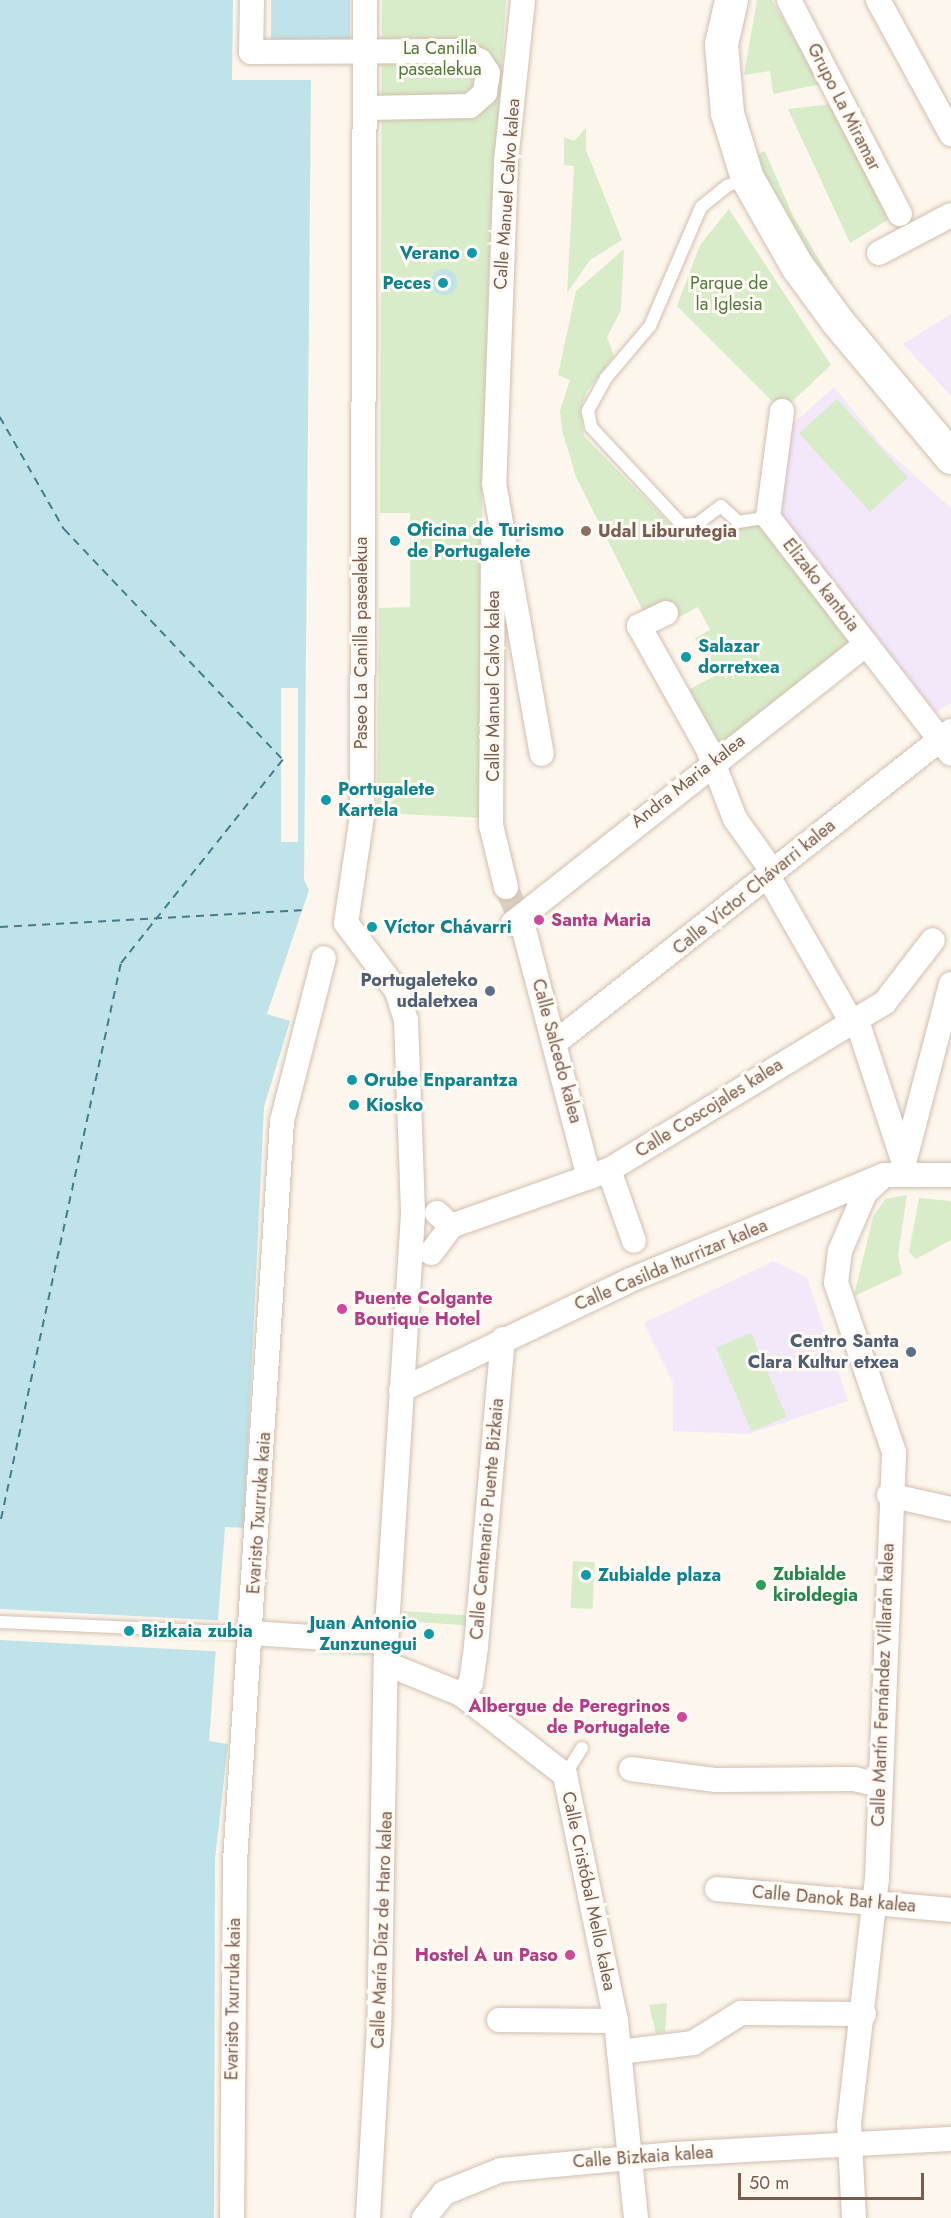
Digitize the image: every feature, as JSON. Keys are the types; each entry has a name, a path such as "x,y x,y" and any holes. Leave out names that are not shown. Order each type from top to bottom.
{"street":[{"path":"252,0 251,52 458,51 480,60 490,82"},
{"name":"Paseo La Canilla pasealekua","path":"365,0 362,816 346,923 397,991 406,1020 413,1214"},
{"name":"Calle Manuel Calvo kalea","path":"506,887 492,825 494,483 506,163 523,0"},
{"path":"731,0 721,44 727,113 747,178 804,275 903,406 951,457"},
{"name":"Grupo La Miramar","path":"789,0 900,214"},
{"path":"878,0 951,134"},
{"path":"490,82 514,85"},
{"path":"366,108 470,106 490,82"},
{"path":"879,253 951,215"},
{"path":"768,517 782,411"},
{"name":"Calle Manuel Calvo kalea","path":"494,483 542,754"},
{"name":"Elizako kantoia","path":"768,517 866,644 948,741"},
{"path":"666,613 639,626 714,762 735,819 771,874 854,1020 894,1169"},
{"name":"Andra Maria kalea","path":"518,924 714,762 866,644"},
{"name":"Calle Víctor Chávarri kalea","path":"556,1042 771,874 948,741"},
{"name":"Calle Salcedo kalea","path":"518,924 599,1174 634,1240"},
{"name":"Calle Coscojales kalea","path":"431,1253 444,1220 599,1174 885,1002 933,940"},
{"name":"Evaristo Txurruka kaia","path":"232,2218 235,1862 282,1121 324,958"},
{"path":"894,1169 951,984"},
{"name":"Calle Casilda Iturrizar kalea","path":"401,1390 628,1281 894,1169 951,1175"},
{"name":"Calle Martín Fernández Villarán kalea","path":"854,2218 849,2144 875,1902 890,1496 894,1452 836,1283 840,1251 865,1193 894,1169"},
{"name":"Calle María Díaz de Haro kalea","path":"368,2218 379,2026 387,1653 413,1214"},
{"name":"Calle Centenario Puente Bizkaia","path":"461,1694 471,1683 476,1646 503,1340"},
{"path":"890,1496 951,1509"},
{"path":"251,1633 387,1653"},
{"name":"Calle Cristóbal Mello kalea","path":"387,1653 461,1694 565,1775 616,2021 636,2218"},
{"path":"631,1769 716,1780 854,1779 880,1785"},
{"name":"Calle Danok Bat kalea","path":"717,1888 951,1910"},
{"path":"619,2052 693,2043 741,2013 864,2014"},
{"path":"499,2020 616,2021"},
{"name":"Calle Bizkaia kalea","path":"424,2218 444,2193 471,2178 631,2157 951,2139"}],"lane":[{"path":"747,178 727,186 702,207 650,326 606,378 588,411 591,427 682,525 697,524 721,506 738,522 768,517"},
{"path":"0,1622 251,1633"},
{"path":"565,1775 582,1748"}],"shaded area":[{"path":"951,314 951,396 903,344"},
{"path":"834,387 884,448 951,508 951,703 936,712 772,504 785,431"},
{"path":"774,1261 807,1278 848,1401 749,1434 673,1431 673,1383 644,1323"}],"green space":[{"name":"La Canilla pasealekua","path":"382,0 506,0 489,272 482,494 485,818 377,813 379,608 410,607 410,513 380,513"},
{"path":"757,0 772,0 821,84 773,94 770,71 744,75"},
{"path":"832,104 891,218 850,243 788,109"},
{"path":"586,128 586,150 622,240 590,260 567,293 574,166 564,165 564,137 574,141"},
{"path":"765,151 793,216 833,283 807,254 764,174 756,155"},
{"name":"Parque de la Iglesia","path":"729,209 831,365 782,411 677,306 700,245"},
{"path":"624,249 621,310 607,337 614,356 587,391 580,410 584,436 668,522 691,533 717,532 768,517 863,640 718,747 684,692 715,676 695,638 710,630 698,607 653,631 576,477 562,430 560,411 570,380 558,375 576,291"},
{"path":"837,399 908,478 870,512 799,433"},
{"path":"907,1195 898,1255 902,1274 854,1296 873,1217 885,1199"},
{"path":"919,1198 951,1201 951,1240 916,1259 909,1252"},
{"path":"751,1333 787,1417 752,1432 716,1348"},
{"path":"573,1561 595,1562 593,1609 571,1608"},
{"path":"403,1611 469,1616 468,1626 402,1621"},
{"path":"667,2003 665,2032 656,2034 649,2005"}],"water":[{"path":"0,0 233,0 232,80 311,80 304,880 309,890 267,1014 290,1021 264,1107 244,1528 225,1527 209,1741 228,1744 215,1859 214,2218 0,2218"},
{"path":"271,0 350,0 350,40 271,40"},
{"path":"444,269 453,273 457,282 453,291 444,295 435,291 431,282 435,273"}],"pier":[{"path":"281,688 298,688 298,842 281,842"},
{"name":"Bizkaia zubia","path":"0,1609 222,1621 220,1652 0,1640"}],"ferry route":[{"path":"0,417 64,529 283,760 121,964 0,1525"},
{"path":"0,927 302,910"}],"tunnel":[{"path":"506,887 523,926"}],"place":[{"name":"Verano","path":"472,253"},
{"name":"Peces","path":"443,283"},
{"name":"Udal Liburutegia","path":"586,531"},
{"name":"Oficina de Turismo de Portugalete","path":"395,541"},
{"name":"Salazar dorretxea","path":"686,657"},
{"name":"Portugalete Kartela","path":"326,800"},
{"name":"Santa Maria","path":"539,920"},
{"name":"Víctor Chávarri","path":"372,927"},
{"name":"Portugaleteko udaletxea","path":"490,991"},
{"name":"Orube Enparantza","path":"352,1080"},
{"name":"Kiosko","path":"354,1105"},
{"name":"Puente Colgante Boutique Hotel","path":"342,1309"},
{"name":"Centro Santa Clara Kultur etxea","path":"911,1352"},
{"name":"Zubialde plaza","path":"586,1575"},
{"name":"Zubialde kiroldegia","path":"761,1585"},
{"name":"Bizkaia zubia","path":"129,1631"},
{"name":"Juan Antonio Zunzunegui","path":"429,1634"},
{"name":"Albergue de Peregrinos de Portugalete","path":"682,1717"},
{"name":"Hostel A un Paso","path":"570,1955"}]}
